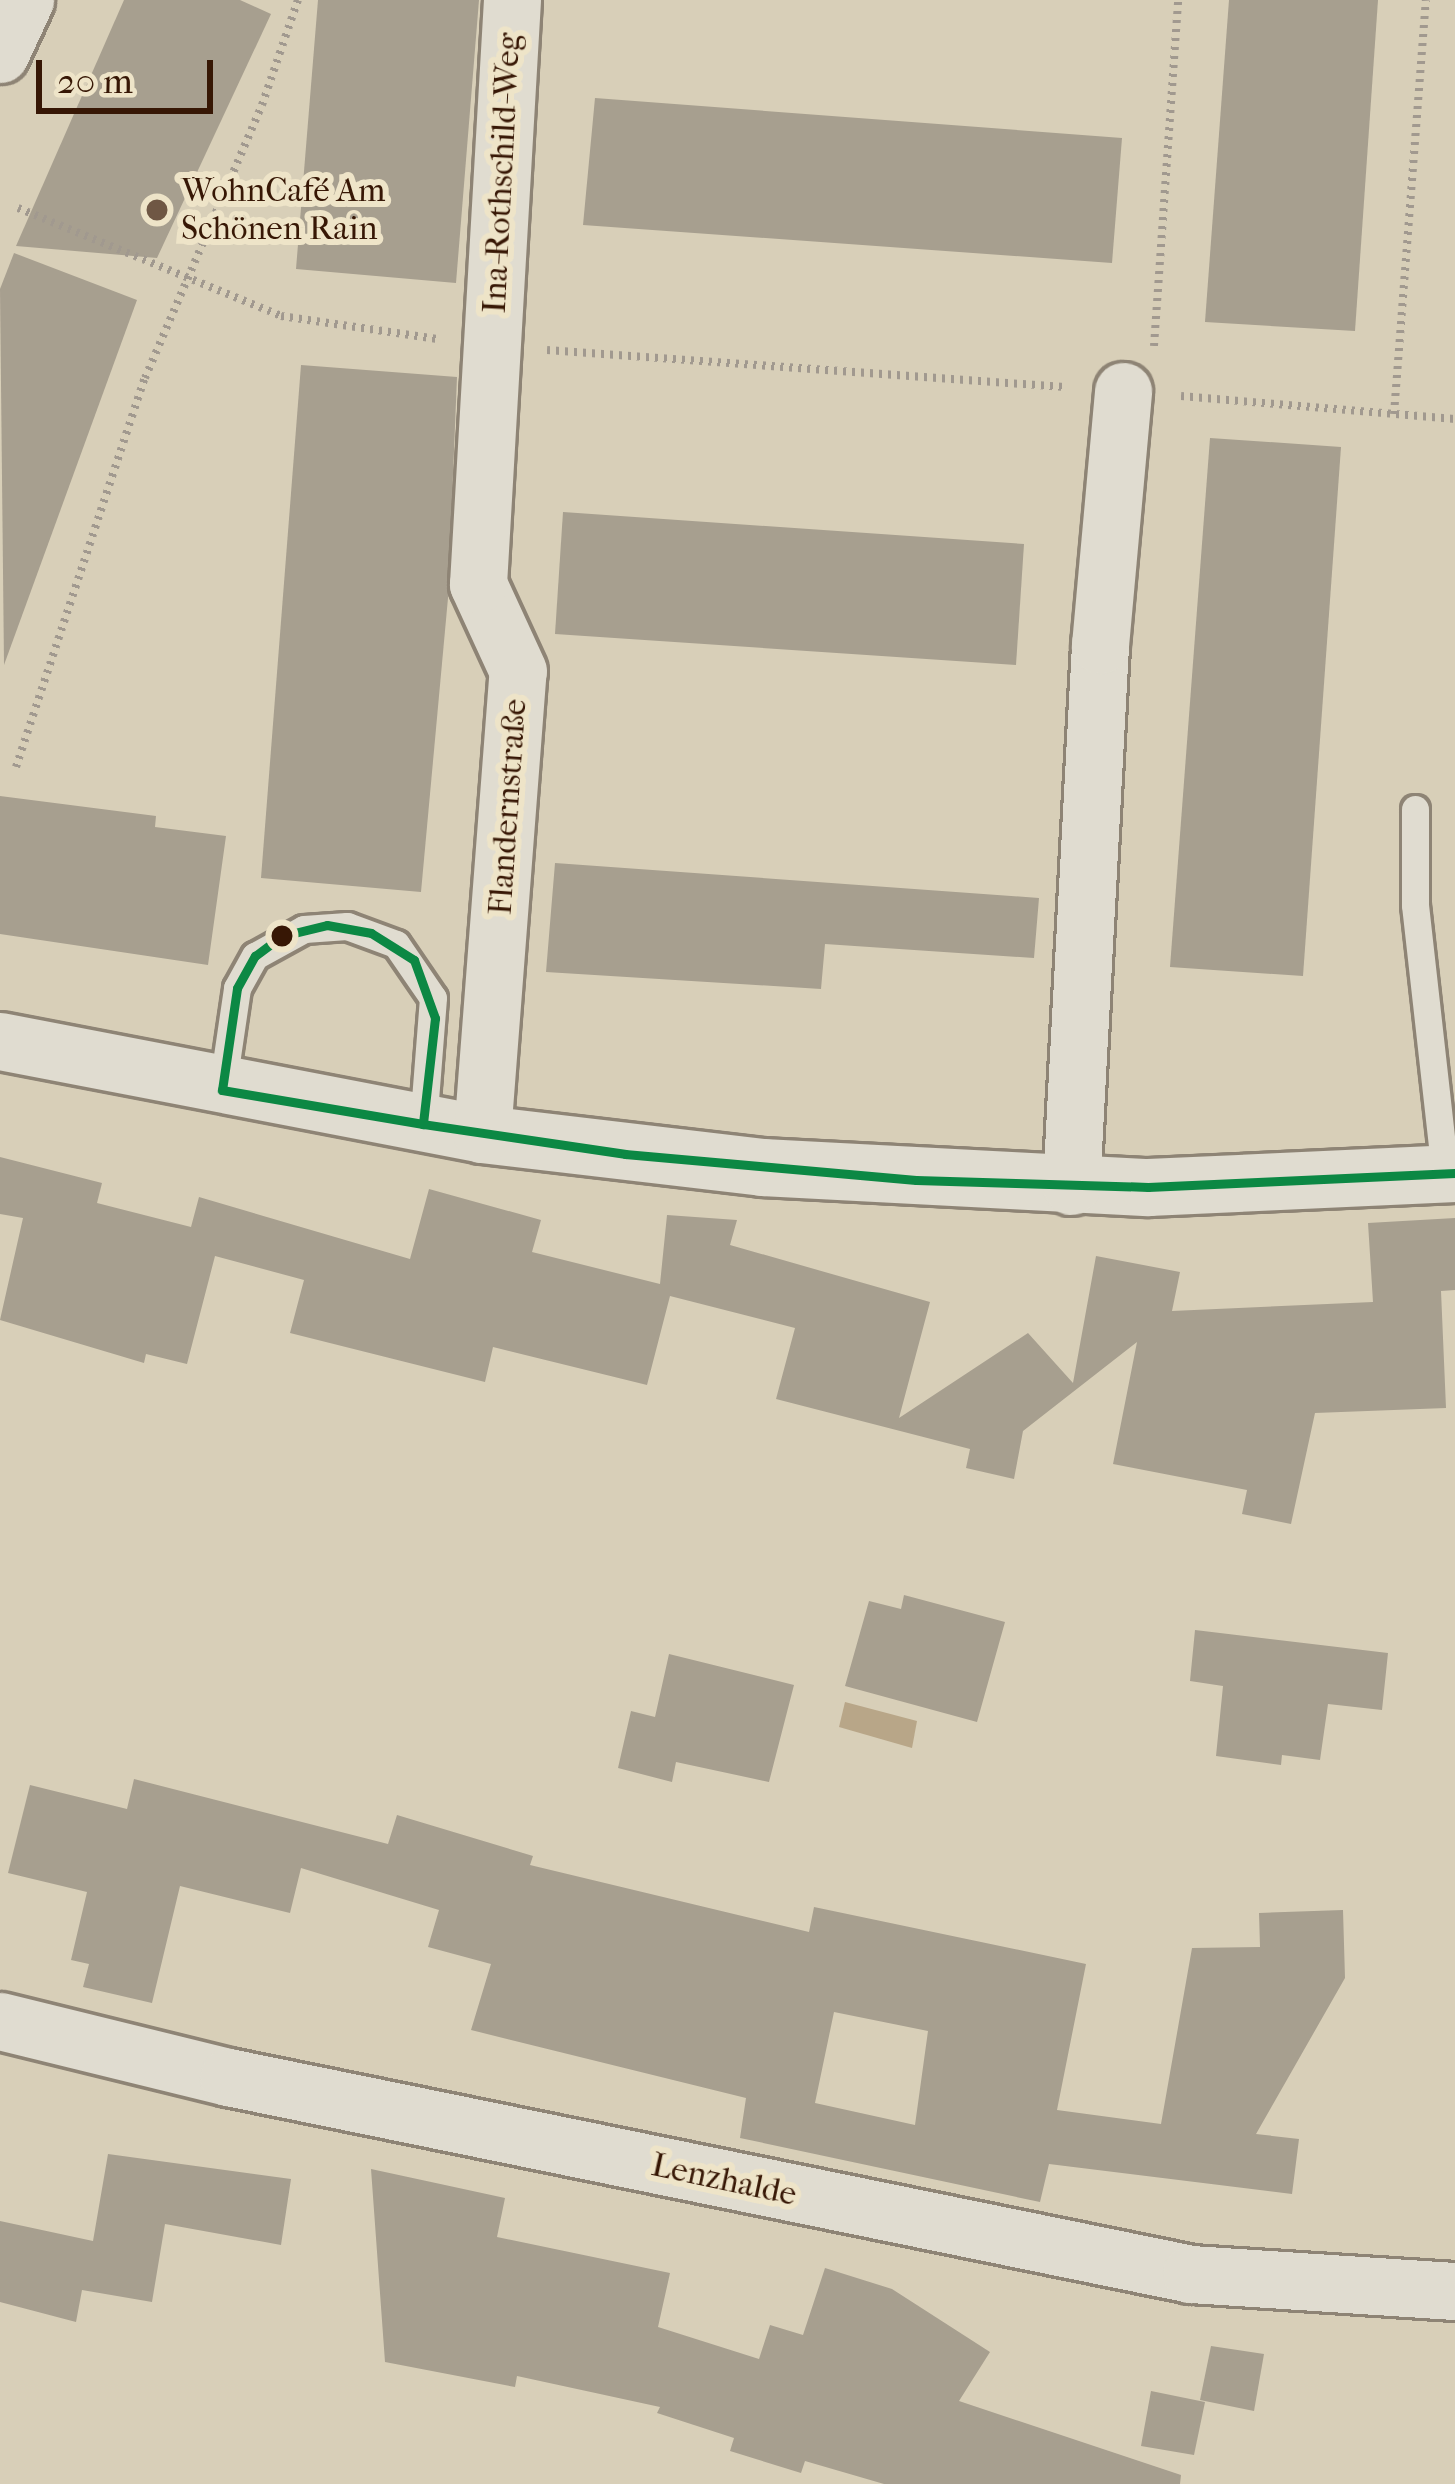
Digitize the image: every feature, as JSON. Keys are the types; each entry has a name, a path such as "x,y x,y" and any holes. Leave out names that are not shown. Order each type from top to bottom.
{"street":[{"path":"0,53 25,0"},
{"name":"Ina-Rothschild-Weg","path":"492,346 512,0"},
{"name":"Flandernstraße","path":"482,1134 518,671 478,584 492,346"},
{"path":"1070,1186 1098,668 1137,392"},
{"path":"0,1041 222,1090 482,1134 762,1168 1070,1186 1450,1174"},
{"name":"Lenzhalde","path":"0,2020 228,2077 1146,2266 1262,2284 1455,2291"}],"lane":[{"path":"1414,809 1414,905 1450,1174"},
{"path":"222,1090 237,988 255,956 304,928 347,926 396,944 433,998 423,1124"}],"path":[{"path":"16,767 122,442 185,279 262,105 298,0"},
{"path":"1137,392 1178,0"},
{"path":"1394,414 1426,0"},
{"path":"18,208 185,279 318,326 492,346 1455,419"}],"shaded area":[{"path":"845,1702 917,1721 912,1748 839,1727"}],"building":[{"path":"124,0 240,0 271,14 157,258 16,246"},
{"path":"318,0 479,0 456,283 296,269"},
{"path":"1229,0 1378,0 1355,331 1205,322"},
{"path":"595,98 1122,138 1112,263 583,225"},
{"path":"14,253 137,300 4,665 0,289"},
{"path":"301,365 457,377 448,598 421,892 261,878"},
{"path":"1210,438 1341,447 1303,976 1170,967"},
{"path":"563,512 1024,544 1016,665 555,634"},
{"path":"0,796 156,816 155,827 226,836 208,965 0,934"},
{"path":"555,863 1039,898 1034,958 825,944 821,989 546,972"},
{"path":"0,1157 102,1183 97,1203 191,1227 199,1197 410,1259 429,1189 541,1220 532,1252 660,1284 667,1215 737,1220 730,1245 930,1302 899,1418 1028,1333 1073,1383 1096,1256 1180,1272 1172,1311 1373,1302 1368,1223 1455,1218 1455,1290 1441,1291 1446,1408 1315,1413 1291,1524 1242,1514 1247,1490 1113,1464 1137,1342 1023,1431 1014,1479 966,1468 970,1449 776,1399 795,1328 670,1296 647,1385 493,1347 485,1382 290,1333 304,1280 215,1256 187,1364 146,1354 144,1363 0,1320 23,1218 0,1214"},
{"path":"904,1595 1005,1622 977,1722 845,1686 869,1601 901,1609"},
{"path":"1195,1630 1388,1653 1382,1710 1328,1704 1320,1760 1282,1755 1281,1765 1216,1756 1223,1686 1190,1681"},
{"path":"669,1654 794,1685 769,1782 676,1762 672,1782 618,1768 631,1711 655,1717"},
{"path":"134,1779 388,1844 397,1815 533,1856 530,1865 809,1932 814,1907 1086,1964 1057,2110 1161,2124 1192,1948 1260,1947 1259,1913 1343,1910 1345,1978 1256,2134 1299,2139 1292,2194 1049,2164 1040,2202 740,2138 746,2098 471,2030 491,1964 428,1947 439,1910 301,1868 290,1913 180,1886 152,2003 83,1987 89,1964 71,1960 87,1892 8,1873 30,1785 127,1809","holes":["834,2012 928,2031 915,2125 815,2103"]},
{"path":"108,2154 291,2179 281,2245 165,2224 152,2302 82,2290 76,2322 0,2302 0,2221 93,2241"},
{"path":"371,2169 505,2198 497,2237 670,2273 658,2327 759,2359 770,2325 803,2335 825,2268 892,2289 990,2352 959,2401 1181,2475 1180,2484 884,2484 805,2461 801,2473 730,2451 734,2438 657,2413 660,2407 517,2376 515,2387 385,2362"},
{"path":"1211,2346 1264,2354 1254,2411 1200,2400"},
{"path":"1151,2391 1205,2402 1194,2455 1141,2446"}],"transit line":[{"path":"327,925 371,933 414,960 435,1018 423,1124 222,1090 237,988 255,956 282,936 327,925"},
{"path":"423,1124 625,1154 916,1180 1148,1187 1455,1173"}],"place":[{"name":"WohnCafé Am Schönen Rain","path":"157,210"}]}
